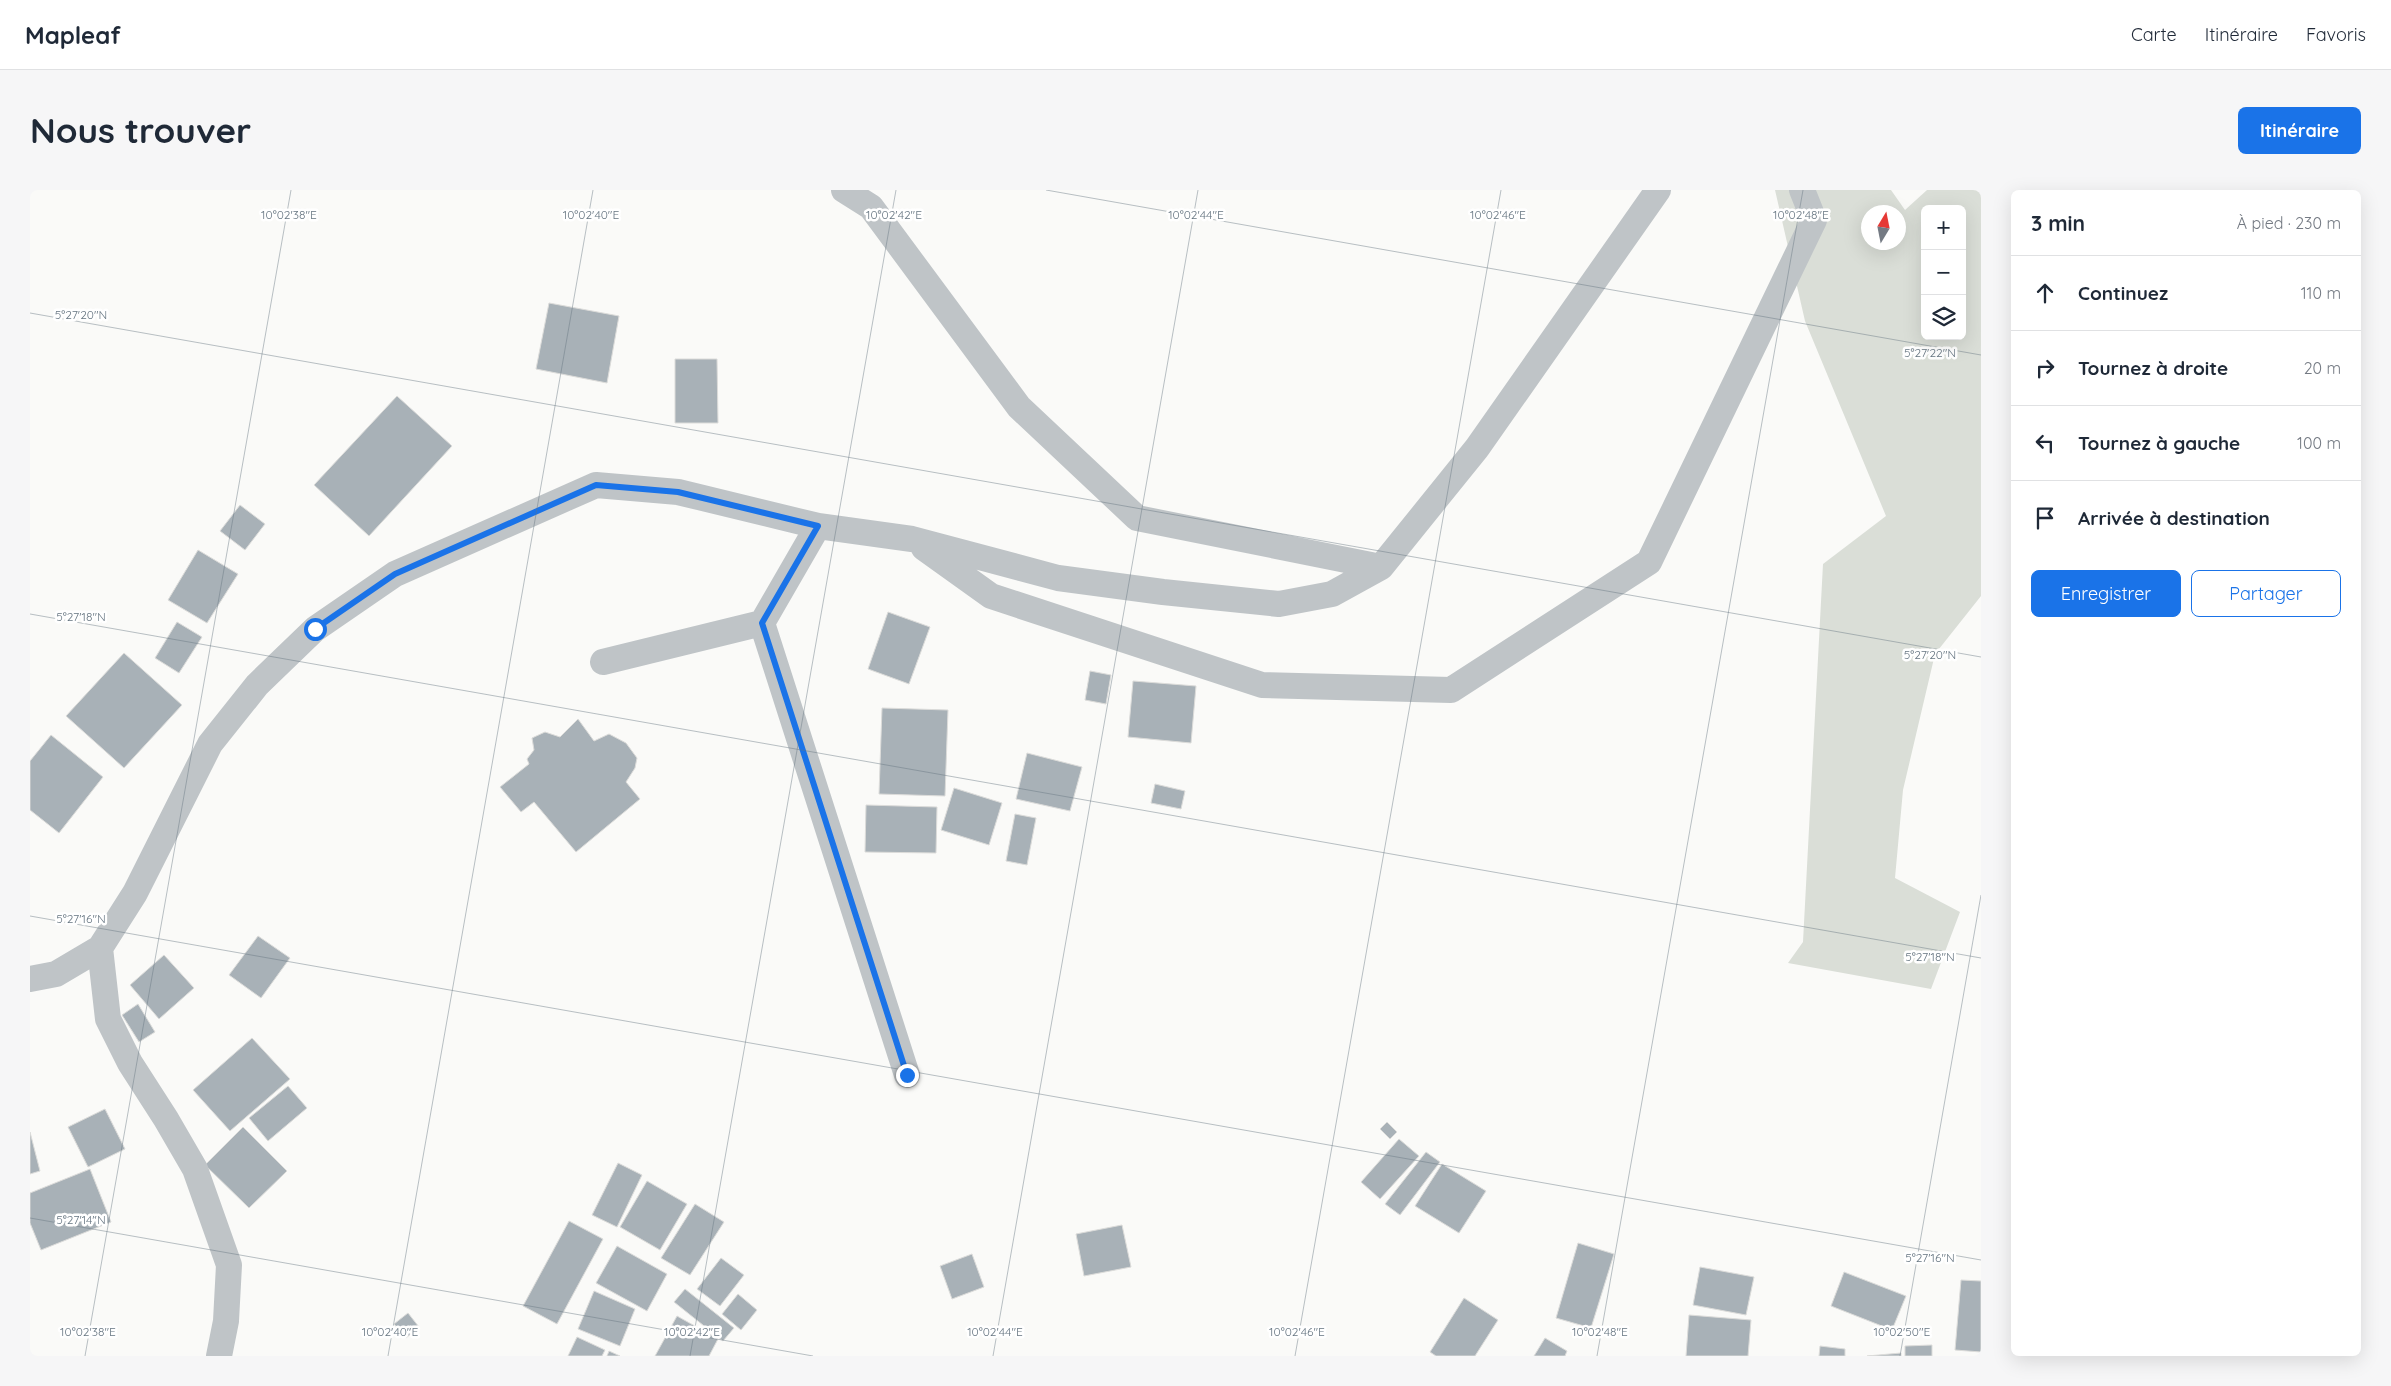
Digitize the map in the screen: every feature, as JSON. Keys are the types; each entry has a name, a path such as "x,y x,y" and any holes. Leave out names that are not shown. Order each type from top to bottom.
{"street":[{"path":"844,190 870,207 1019,407 1137,518 1381,567"},
{"path":"30,978 56,974 100,948 135,893 210,744 251,693 315,629 395,574 596,485 678,492 818,526 912,539 1058,578 1163,592 1279,604 1332,594 1381,567 1478,448 1658,190"},
{"path":"912,539 991,596 1262,685 1451,690 1649,562 1814,220 1802,190"},
{"path":"603,662 762,623 818,526"},
{"path":"762,623 907,1075"},
{"path":"100,948 108,1019 130,1063 195,1169 230,1265 226,1321 219,1356"}],"shaded area":[{"path":"1775,190 1891,190 1902,205 1861,205 1861,250 1906,250 1906,209 1927,190 1981,190 1981,596 1935,654 1903,790 1895,878 1960,912 1931,989 1788,963 1803,942 1823,564 1886,516 1805,321"}],"building":[{"path":"549,303 619,316 607,383 536,369"},
{"path":"675,359 717,359 718,423 675,423"},
{"path":"397,396 452,446 369,536 314,485"},
{"path":"240,505 265,524 245,550 220,531"},
{"path":"198,550 238,574 207,623 168,600"},
{"path":"888,612 930,627 909,684 868,669"},
{"path":"177,622 202,637 179,673 155,658"},
{"path":"124,653 182,705 124,768 66,716"},
{"path":"1090,671 1111,675 1106,704 1085,700"},
{"path":"1133,681 1196,686 1191,743 1128,737"},
{"path":"882,708 948,710 945,796 879,794"},
{"path":"578,719 594,741 609,734 626,743 637,758 635,768 626,782 640,799 576,852 534,802 521,812 500,787 529,764 527,759 534,750 532,738 545,732 560,737"},
{"path":"51,735 103,777 59,833 30,810 30,761"},
{"path":"1027,753 1082,767 1070,811 1016,799"},
{"path":"1155,784 1185,791 1181,809 1151,803"},
{"path":"954,788 1002,803 989,845 941,830"},
{"path":"866,805 937,807 936,853 865,852"},
{"path":"1015,814 1036,818 1027,865 1006,861"},
{"path":"258,936 290,958 261,998 229,975"},
{"path":"164,955 194,988 159,1019 130,985"},
{"path":"138,1004 155,1032 139,1042 122,1015"},
{"path":"252,1038 290,1079 230,1131 193,1090"},
{"path":"288,1086 307,1108 268,1141 249,1118"},
{"path":"105,1109 125,1149 88,1167 68,1127"},
{"path":"1387,1122 1397,1132 1390,1139 1380,1129"},
{"path":"243,1127 287,1171 249,1208 205,1165"},
{"path":"30,1132 40,1171 30,1174"},
{"path":"1399,1139 1419,1156 1380,1199 1361,1182"},
{"path":"1426,1152 1440,1162 1400,1215 1385,1204"},
{"path":"618,1163 642,1175 617,1227 592,1215"},
{"path":"1442,1164 1486,1191 1459,1233 1415,1206"},
{"path":"90,1169 111,1222 41,1250 30,1223 30,1193"},
{"path":"647,1181 687,1204 660,1250 620,1227"},
{"path":"695,1204 724,1222 690,1275 661,1258"},
{"path":"569,1221 603,1239 557,1324 523,1306"},
{"path":"1122,1225 1131,1267 1084,1276 1076,1234"},
{"path":"1578,1243 1614,1254 1591,1328 1556,1318"},
{"path":"617,1246 667,1274 647,1311 596,1283"},
{"path":"972,1254 984,1287 952,1299 940,1266"},
{"path":"721,1258 744,1275 720,1306 697,1289"},
{"path":"1700,1267 1754,1277 1746,1315 1693,1305"},
{"path":"1844,1272 1906,1296 1892,1330 1831,1306"},
{"path":"1961,1280 1981,1281 1981,1352 1955,1350"},
{"path":"685,1289 734,1328 723,1341 674,1302"},
{"path":"594,1291 635,1309 620,1346 578,1329"},
{"path":"738,1294 757,1310 741,1330 722,1314"},
{"path":"1464,1298 1498,1320 1475,1356 1436,1356 1430,1352"},
{"path":"408,1313 419,1327 406,1338 394,1324"},
{"path":"1689,1315 1751,1320 1748,1356 1686,1356"},
{"path":"677,1316 718,1339 709,1356 655,1356"},
{"path":"577,1337 605,1350 602,1356 568,1356"},
{"path":"1545,1338 1567,1351 1565,1356 1534,1356"},
{"path":"1932,1345 1932,1356 1905,1356 1905,1346"},
{"path":"1820,1346 1845,1349 1845,1356 1819,1356"},
{"path":"609,1351 620,1356 607,1356"},
{"path":"1901,1353 1901,1356 1867,1356"}],"route":[{"path":"315,629 395,574 596,485 678,492 818,526 762,623 907,1075"}]}
